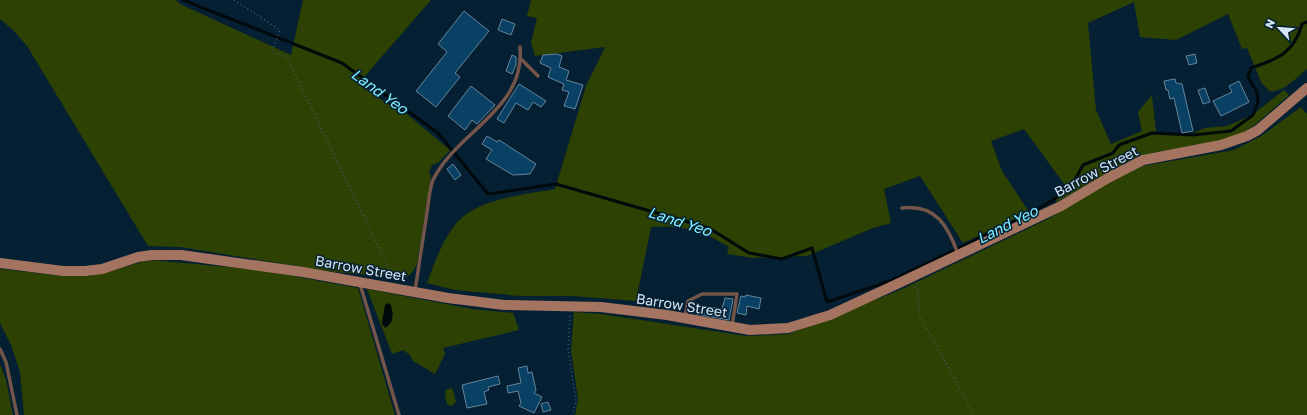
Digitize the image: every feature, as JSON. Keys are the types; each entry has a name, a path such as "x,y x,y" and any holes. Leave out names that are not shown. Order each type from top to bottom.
{"main road":[{"name":"Barrow Street","path":"0,263 63,271 85,271 102,268 138,257 152,255 181,255 281,269 415,292 504,305 600,306 685,318 750,330 774,330 807,323 837,312 1061,206 1108,178 1143,160 1221,145 1247,136 1258,130 1307,88"}],"lane":[{"path":"415,292 432,182 440,166 495,111 515,83 520,71 522,60 520,47"},
{"path":"522,60 538,76"},
{"path":"902,208 920,208 934,214 950,233 959,255"},
{"path":"359,282 399,415"},
{"path":"685,318 688,301 697,295 737,294 732,327"},
{"path":"0,349 6,362 16,415"}],"path":[{"path":"234,0 280,30 272,51 287,58 394,277 393,288"},
{"path":"910,278 918,293 919,314 974,415"},
{"path":"571,306 568,349 576,402 572,415"}],"green space":[{"path":"0,0 176,0 180,4 291,55 303,0 431,0 358,84 400,112 402,110 450,150 439,162 432,165 429,173 431,176 417,264 413,271 410,275 404,278 334,272 180,247 148,246 27,46 13,30 0,19"},
{"path":"531,0 1307,0 1307,69 1279,90 1269,91 1261,82 1247,48 1242,49 1228,14 1176,40 1140,37 1134,2 1088,23 1096,110 1111,144 1142,131 1138,112 1152,95 1156,132 1191,134 1205,128 1227,126 1252,115 1284,90 1289,95 1256,124 1242,133 1227,139 1146,154 1132,159 1057,202 1054,197 1067,188 1024,129 991,141 1002,171 1029,212 963,243 920,176 884,189 891,223 873,228 807,256 753,258 727,254 729,247 700,232 674,227 651,227 636,301 572,296 520,296 455,290 427,283 446,238 450,231 464,216 488,203 501,199 555,189 586,86 605,47 535,56 531,43 537,18 527,16"},
{"path":"1301,107 1307,114 1307,415 575,415 578,399 571,350 574,312 601,314 746,336 789,334 900,290 1048,219 1112,180 1143,166 1234,150 1261,136"},
{"path":"152,260 260,270 358,288 395,415 24,415 20,372 11,345 0,323 0,269 60,276 89,275 107,272"},
{"path":"367,289 472,309 513,313 519,330 443,348 445,354 435,374 413,361 410,355 403,350 392,354","holes":["384,312 393,313 391,323 382,325"]},
{"path":"0,364 6,380 13,415 0,415"},
{"path":"452,388 456,402 451,406 447,404 445,395 446,390"}],"shaded area":[{"path":"388,303 391,305 392,318 390,324 385,328 382,323 385,305"}],"building":[{"path":"464,11 489,31 455,73 460,77 436,107 416,91 447,52 438,44"},
{"path":"502,19 515,24 511,35 498,30"},
{"path":"557,54 562,56 559,67 569,71 566,80 583,85 575,109 564,106 569,92 562,90 564,84 548,77 551,68 540,63 543,55"},
{"path":"1195,54 1197,63 1189,65 1186,56"},
{"path":"512,55 516,57 516,65 512,74 506,71"},
{"path":"1175,79 1176,83 1182,84 1193,131 1182,133 1174,98 1170,99 1168,90 1166,90 1164,81"},
{"path":"1239,81 1249,102 1221,116 1213,101 1232,92 1229,86"},
{"path":"519,84 546,101 541,107 533,102 528,110 516,103 504,123 497,119"},
{"path":"471,86 495,105 477,124 472,120 465,130 448,116"},
{"path":"1205,88 1210,102 1203,104 1198,90"},
{"path":"487,136 497,142 499,140 536,164 530,174 513,175 486,159 492,150 482,144"},
{"path":"453,164 461,175 455,180 447,169"},
{"path":"746,295 761,298 759,309 747,306 746,315 737,313 741,296 745,297"},
{"path":"725,298 733,299 729,320 696,314 698,305 722,309"},
{"path":"527,366 528,373 532,372 536,390 534,393 542,397 534,413 519,406 521,403 518,391 508,393 507,386 521,383 518,368"},
{"path":"498,376 500,384 488,387 489,390 484,392 487,404 467,408 462,385"},
{"path":"548,402 551,410 543,412 541,404"}],"waterway":[{"name":"Land Yeo","path":"183,0 342,63 438,133 488,194 556,184 709,228 749,253 782,259 812,248 827,302 890,281 1030,214 1070,189 1083,165 1113,153 1119,145 1152,133 1193,135 1231,131 1253,115 1258,102 1257,92 1248,77 1251,68 1284,54 1299,34 1302,24 1307,22"}]}
